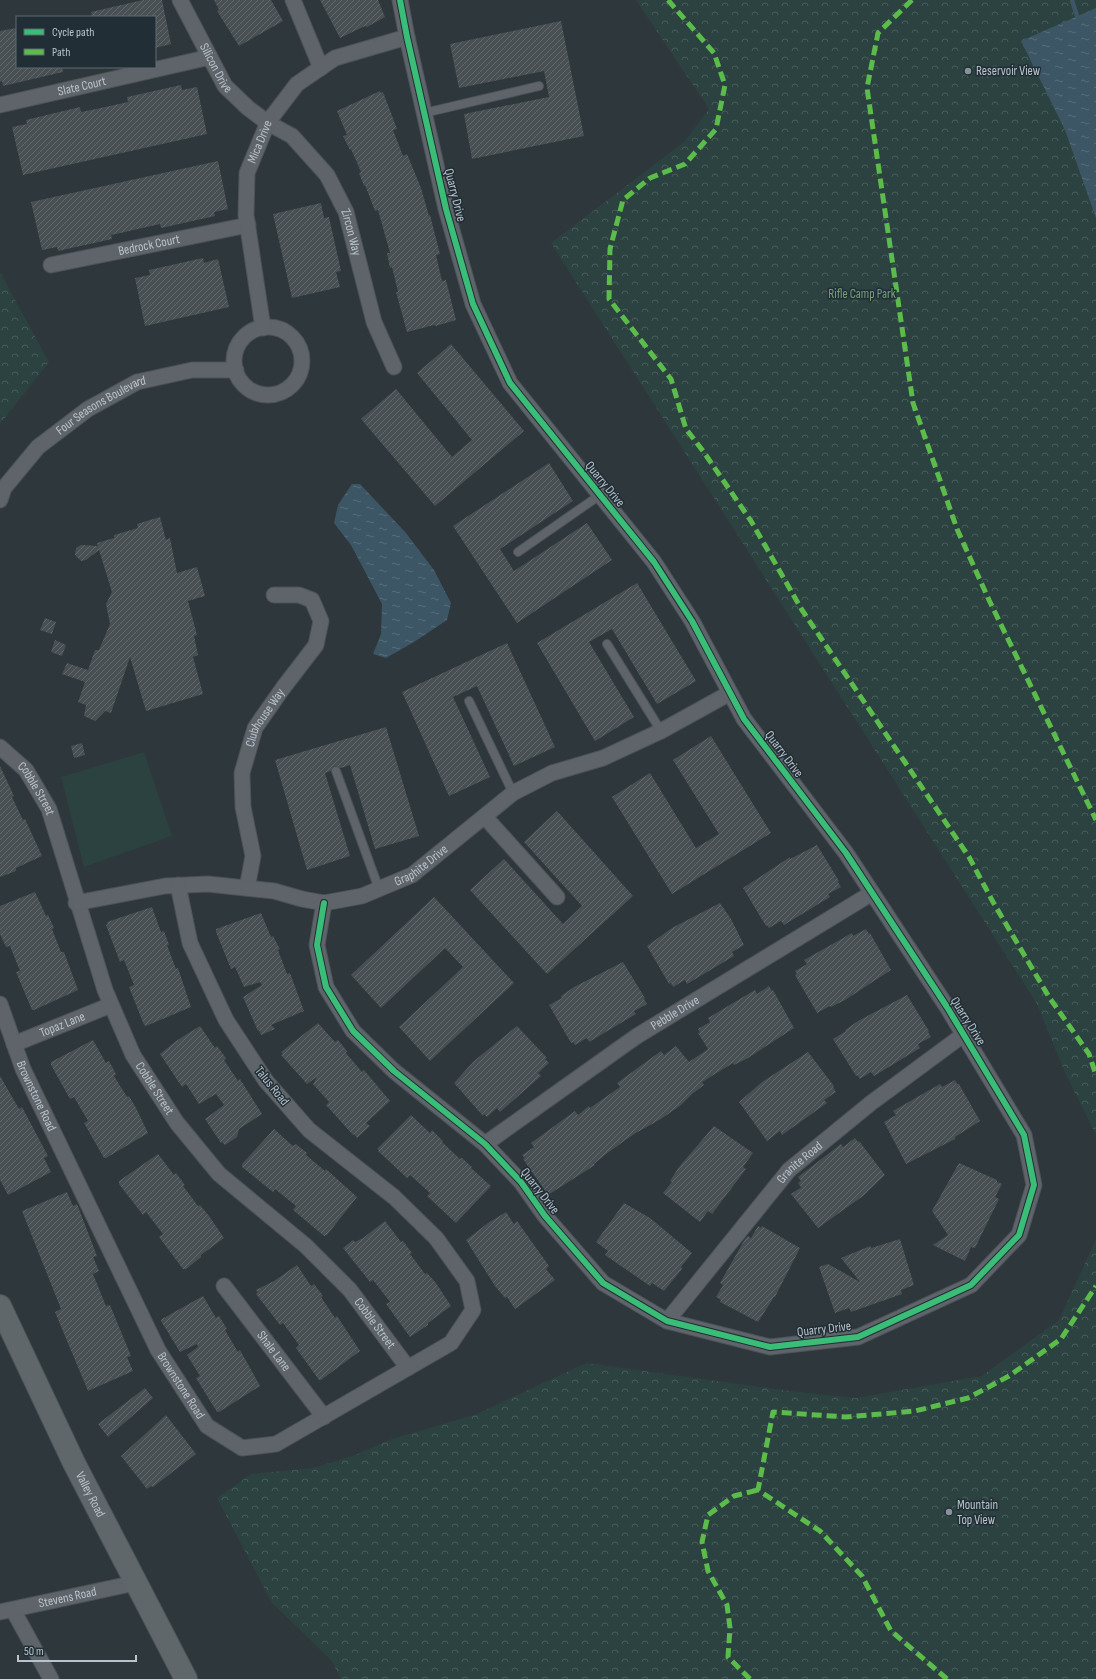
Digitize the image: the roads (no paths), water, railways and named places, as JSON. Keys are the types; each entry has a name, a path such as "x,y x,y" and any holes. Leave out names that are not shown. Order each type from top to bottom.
{"main road":[{"name":"Valley Road","path":"0,1306 74,1463 186,1679"}],"street":[{"name":"Silicon Drive","path":"180,0 225,86 248,108 268,122"},
{"path":"293,0 321,68"},
{"name":"Quarry Drive","path":"324,903 317,945 326,987 353,1031 394,1071 485,1144 521,1182 545,1216 603,1283 667,1321 770,1347 858,1337 970,1286 1019,1235 1034,1185 1024,1135 963,1035 846,853 744,719 692,622 654,562 510,383 473,304 446,208 400,0"},
{"name":"Mica Drive","path":"263,328 246,215 247,173 268,122 297,84 335,58 407,37"},
{"name":"Slate Court","path":"0,105 210,57"},
{"name":"Zircon Way","path":"268,122 292,136 327,175 346,212 374,322 394,367"},
{"name":"Bedrock Court","path":"51,265 248,225"},
{"path":"270,327 282,329 291,335 298,344 302,355 302,367 298,378 290,386 280,392 269,395 258,393 249,389 241,381 236,370 234,360 236,350 241,340 249,333 263,328 270,327"},
{"name":"Four Seasons Boulevard","path":"0,500 4,488 38,447 88,409 137,382 192,370 236,370"},
{"name":"Clubhouse Way","path":"247,888 253,856 243,807 242,773 255,728 283,688 316,646 321,621 312,600 299,595 274,595"},
{"name":"Graphite Drive","path":"76,903 164,886 208,884 274,891 302,899 324,903 362,896 412,875 485,817 512,793 552,773 603,758 661,731 730,693"},
{"name":"Cobble Street","path":"0,747 26,770 49,809 76,903 111,1005 133,1054 177,1123 219,1174 306,1246 350,1290 408,1368"},
{"path":"485,817 557,897"},
{"name":"Talus Road","path":"178,885 190,943 226,1020 266,1081 309,1130 394,1197 436,1238"},
{"name":"Pebble Drive","path":"485,1144 637,1036 872,893"},
{"name":"Brownstone Road","path":"0,1004 23,1069 158,1350 207,1426 242,1448 276,1444 451,1343 473,1310 467,1281 436,1238"},
{"name":"Topaz Lane","path":"14,1044 111,1005"},
{"name":"Granite Road","path":"667,1321 789,1170 871,1103 963,1035"},
{"name":"Shale Lane","path":"224,1286 324,1417"},
{"name":"Stevens Road","path":"6,1611 135,1583"},
{"path":"6,1611 50,1679"}],"lane":[{"path":"424,113 539,86"},
{"path":"518,552 600,495"},
{"path":"607,644 661,731"},
{"path":"469,701 512,793"},
{"path":"336,771 379,889"}],"water":[{"path":"1096,8 1096,218 1065,130 1021,41"},
{"path":"352,484 360,484 406,533 434,570 451,603 447,620 414,642 386,658 373,654 381,634 382,604 351,545 334,523 338,505"}],"waterway":[{"path":"1072,0 1077,16"}],"place":[{"name":"Reservoir View","path":"968,71"},
{"name":"Mountain Top View","path":"949,1512"}],"park label":[{"name":"Rifle Camp Park","path":"862,294"}]}
